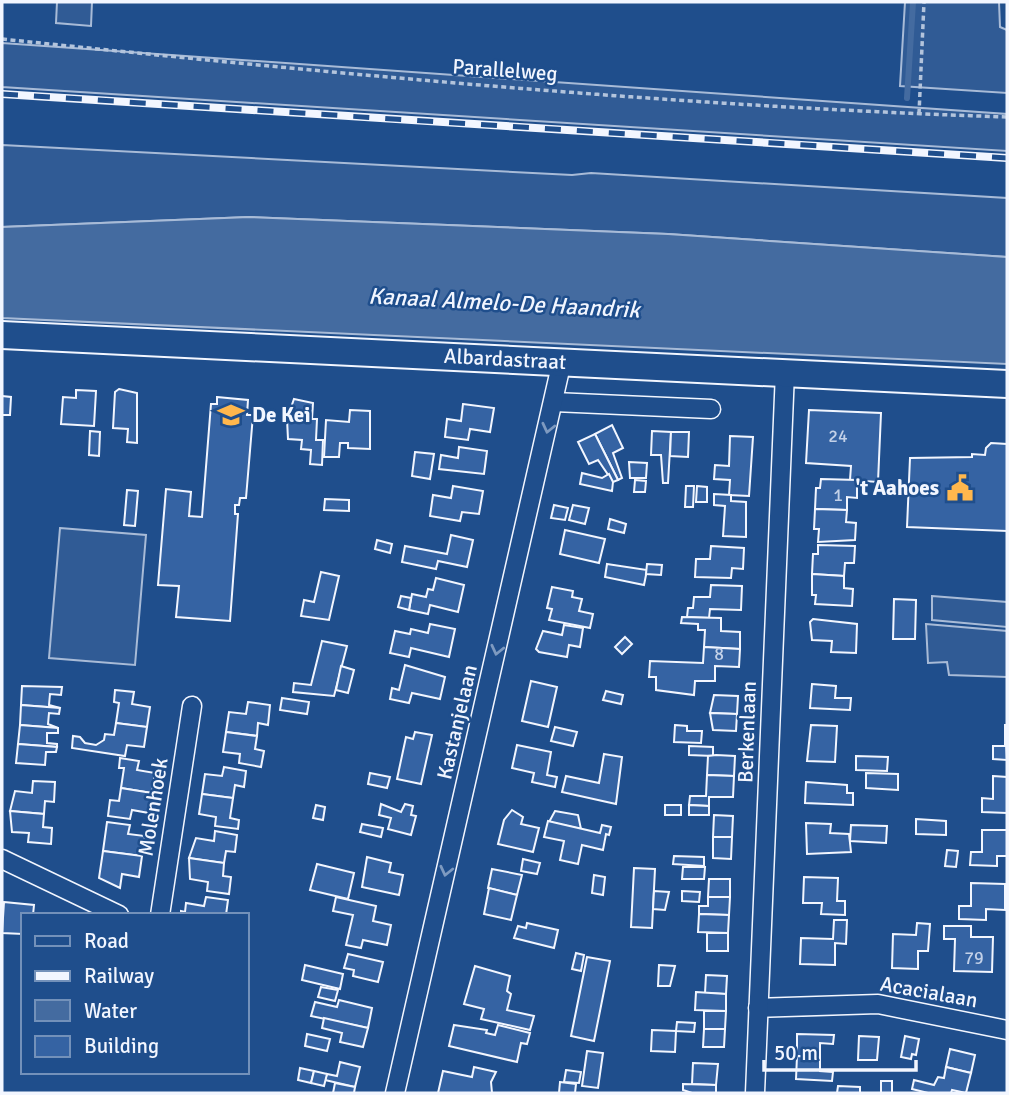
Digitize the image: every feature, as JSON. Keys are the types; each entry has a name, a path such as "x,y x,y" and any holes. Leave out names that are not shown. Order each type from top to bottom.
{"street":[{"name":"Albardastraat","path":"2,335 1007,384"},
{"name":"Kastanjelaan","path":"395,1093 562,361"},
{"name":"Berkenlaan","path":"755,1093 785,372"},
{"name":"Albardastraat","path":"554,402 711,409"},
{"name":"Molenhoek","path":"160,913 192,706"},
{"path":"2,859 115,913"},
{"name":"Acacialaan","path":"758,1008 878,1004 1007,1030"}],"path":[{"path":"919,114 924,2"},
{"name":"Parallelweg","path":"2,39 460,82 919,114 1007,117"}],"shaded area":[{"path":"57,2 92,2 91,26 56,23"},
{"path":"905,2 999,2 1000,27 1007,30 1007,93 900,86"},
{"path":"2,43 1007,114 1007,151 2,87"},
{"path":"2,145 572,175 591,173 1007,198 1007,257 668,234 249,217 2,227"},
{"path":"60,528 146,535 135,665 49,658"},
{"path":"932,596 1007,602 1007,627 932,620"},
{"path":"926,624 1007,631 1007,677 949,675 947,662 928,663"}],"water":[{"name":"Kanaal Almelo-De Haandrik","path":"249,217 668,234 1007,257 1007,364 2,318 2,227"}],"building":[{"path":"119,389 137,393 137,443 127,442 128,429 113,428 115,392"},
{"path":"76,390 96,391 94,426 61,424 63,397 76,398"},
{"path":"2,396 11,397 10,415 2,415"},
{"path":"217,397 248,400 247,415 253,415 246,498 240,498 239,505 235,505 235,514 238,514 230,621 176,617 179,586 158,585 166,489 191,492 189,516 202,517 211,404 217,404"},
{"path":"294,399 313,403 312,419 317,419 316,440 323,440 322,465 310,464 311,450 301,449 302,440 288,439 287,419"},
{"path":"463,404 494,408 490,432 470,429 468,440 445,437 447,419 461,421"},
{"path":"350,410 370,411 370,449 348,448 348,443 340,443 339,457 324,457 326,420 349,422"},
{"path":"809,410 881,413 878,482 850,480 851,466 806,463"},
{"path":"612,425 623,448 613,453 622,478 618,480 595,434"},
{"path":"90,431 100,432 99,456 89,455"},
{"path":"652,431 671,432 668,483 663,483 661,455 651,455"},
{"path":"671,432 689,432 688,457 670,456"},
{"path":"595,434 618,480 613,482 598,460 589,464 578,442"},
{"path":"730,436 753,437 749,496 729,495 730,480 714,479 715,465 729,466"},
{"path":"991,443 1007,444 1007,531 907,527 910,458 985,455 986,448"},
{"path":"459,447 487,451 484,474 439,469 441,455 458,458"},
{"path":"415,452 434,454 430,479 412,476"},
{"path":"629,462 647,463 646,478 630,478"},
{"path":"582,473 602,478 609,474 613,482 612,491 580,484"},
{"path":"821,479 857,480 857,498 847,497 847,510 815,509 816,488 820,488"},
{"path":"635,480 646,481 645,492 634,492"},
{"path":"453,486 483,491 479,514 462,512 460,521 430,516 433,495 451,498"},
{"path":"686,486 694,486 693,507 685,507"},
{"path":"697,486 707,487 707,502 696,502"},
{"path":"127,490 138,491 135,526 124,525"},
{"path":"714,494 731,495 731,501 746,502 746,537 723,536 725,506 714,505"},
{"path":"325,499 349,500 349,511 324,510"},
{"path":"554,505 568,508 565,520 551,518"},
{"path":"573,505 589,508 585,524 569,520"},
{"path":"815,509 847,510 846,522 856,523 855,540 818,542 819,529 814,529"},
{"path":"610,519 626,524 624,533 608,529"},
{"path":"565,530 605,539 599,563 560,554"},
{"path":"451,535 473,540 467,567 438,561 436,569 402,562 405,546 447,554"},
{"path":"377,540 392,544 390,553 375,549"},
{"path":"818,545 855,546 854,563 845,563 844,576 812,574 813,554 818,554"},
{"path":"711,546 744,548 743,569 732,568 731,578 695,577 696,559 710,559"},
{"path":"607,564 647,570 644,585 605,577"},
{"path":"647,564 662,565 661,575 646,574"},
{"path":"321,572 339,576 329,620 301,616 304,600 314,602"},
{"path":"812,574 844,576 844,588 853,589 852,606 815,604"},
{"path":"436,578 464,585 458,612 430,605 428,614 409,610 412,594 426,597 428,589 433,590"},
{"path":"711,585 742,586 741,610 710,609 709,618 687,617 688,608 693,608 694,597 710,597"},
{"path":"552,587 573,591 572,597 582,599 579,611 593,614 590,628 549,620 552,609 547,608"},
{"path":"401,596 411,598 409,610 398,607"},
{"path":"894,599 916,600 915,639 893,639"},
{"path":"682,617 721,618 721,631 740,632 740,649 704,647 705,630 698,630 698,624 681,623"},
{"path":"813,619 857,624 856,653 831,652 832,641 812,640 810,622"},
{"path":"430,624 455,629 449,657 411,648 409,657 390,653 395,631 410,634 411,629 428,633"},
{"path":"564,625 583,628 580,647 569,645 567,657 539,652 536,649 543,631 562,635"},
{"path":"625,637 632,644 622,654 615,647"},
{"path":"322,641 347,646 334,696 293,692 294,683 311,685"},
{"path":"704,647 740,649 739,667 715,666 715,681 695,681 694,695 656,690 656,677 649,677 650,661 703,663"},
{"path":"405,665 445,677 440,699 412,693 409,703 390,699 392,688 399,690"},
{"path":"341,666 354,670 348,693 336,690"},
{"path":"531,681 557,687 548,727 522,721"},
{"path":"812,684 836,686 835,698 851,698 850,710 810,708"},
{"path":"22,686 62,687 61,695 50,694 49,705 60,708 21,705"},
{"path":"115,690 134,692 132,704 150,707 147,727 116,723 119,703 114,702"},
{"path":"606,691 623,695 621,704 603,700"},
{"path":"714,695 738,696 737,714 710,713"},
{"path":"282,698 309,702 307,714 280,710"},
{"path":"248,702 270,705 268,725 258,723 257,736 226,732 229,712 246,714"},
{"path":"21,705 60,708 59,714 49,713 48,724 58,728 20,725"},
{"path":"710,713 737,714 736,731 713,730"},
{"path":"116,723 147,727 144,747 127,745 125,756 72,748 73,736 80,737 85,743 96,745 104,740 105,734 114,735"},
{"path":"1005,724 1007,760 993,759 993,746 1005,746"},
{"path":"20,725 58,728 58,733 47,733 47,743 57,744 57,747 18,744"},
{"path":"675,725 687,726 687,731 702,731 701,743 674,742"},
{"path":"811,725 837,726 835,762 807,761"},
{"path":"555,727 577,732 573,746 551,741"},
{"path":"226,732 257,736 255,749 264,751 261,767 239,763 240,754 223,752"},
{"path":"415,732 432,735 421,784 397,779 406,737 413,739"},
{"path":"18,744 57,747 56,752 46,752 45,765 16,763"},
{"path":"517,745 551,752 547,775 557,777 555,787 532,782 534,773 512,768"},
{"path":"689,746 713,747 713,756 689,755"},
{"path":"604,754 622,757 616,804 562,792 566,776 599,783"},
{"path":"708,756 735,756 734,776 707,775"},
{"path":"856,756 888,757 887,771 856,770"},
{"path":"120,758 139,761 137,770 155,773 152,793 121,788 124,768 119,768"},
{"path":"224,767 246,771 244,787 235,785 233,798 202,794 205,774 222,776"},
{"path":"370,773 390,777 387,788 368,784"},
{"path":"866,773 898,774 898,790 866,788"},
{"path":"707,775 734,776 733,797 709,797 709,806 689,805 690,796 706,796"},
{"path":"993,776 1007,777 1007,813 982,812 982,798 993,799"},
{"path":"33,781 55,782 54,802 45,801 44,814 10,811 15,791 32,793"},
{"path":"806,782 847,785 847,793 853,793 853,805 805,803"},
{"path":"121,788 152,793 149,813 132,810 130,819 108,816 110,800 119,801"},
{"path":"202,794 233,798 230,818 239,820 238,829 215,826 216,817 199,814"},
{"path":"381,804 401,812 405,804 413,806 411,815 416,816 411,835 388,829 391,818 379,815"},
{"path":"316,805 325,807 323,820 313,818"},
{"path":"665,805 681,805 681,815 665,815"},
{"path":"689,805 709,806 709,815 689,815"},
{"path":"512,810 523,817 521,824 539,828 533,852 498,844 504,820"},
{"path":"10,811 44,814 43,827 52,828 51,844 28,842 29,833 12,832"},
{"path":"555,811 578,815 581,829 549,822"},
{"path":"714,815 733,816 732,837 713,837"},
{"path":"916,819 946,821 946,835 916,834"},
{"path":"548,821 600,833 602,825 611,827 609,835 606,834 603,850 582,845 578,864 560,860 564,841 544,837"},
{"path":"107,822 130,825 128,834 145,836 142,856 103,851"},
{"path":"806,823 831,824 830,833 849,834 851,852 807,854"},
{"path":"362,824 383,828 381,837 360,832"},
{"path":"851,825 887,826 886,843 850,841"},
{"path":"982,830 1007,830 1007,856 997,856 997,866 970,865 971,852 982,852"},
{"path":"215,831 237,835 235,852 226,851 224,863 189,858 196,838 214,841"},
{"path":"713,837 732,837 731,859 713,858"},
{"path":"947,850 958,851 956,867 945,866"},
{"path":"103,851 142,856 139,877 122,874 120,888 99,878"},
{"path":"674,856 704,857 704,866 673,864"},
{"path":"367,857 391,863 389,872 403,875 399,895 362,887"},
{"path":"189,858 224,863 223,876 231,877 229,894 207,891 208,882 190,879"},
{"path":"523,859 540,863 537,874 521,871"},
{"path":"317,864 354,873 348,899 310,890"},
{"path":"683,867 705,867 704,879 682,879"},
{"path":"634,868 655,869 652,928 631,927"},
{"path":"492,869 522,875 517,895 488,888"},
{"path":"594,875 605,877 603,895 592,893"},
{"path":"804,877 838,878 837,901 845,901 845,915 821,914 822,903 803,903"},
{"path":"709,879 730,879 730,897 708,897"},
{"path":"971,883 1005,884 1005,910 986,909 986,920 959,919 959,906 971,906"},
{"path":"489,888 517,895 511,920 484,914"},
{"path":"654,891 669,892 665,910 653,909"},
{"path":"682,891 700,892 699,902 682,901"},
{"path":"206,897 228,900 226,913 181,913 185,912 186,903 204,906"},
{"path":"336,897 376,906 373,921 391,925 387,945 363,940 361,948 346,945 353,915 333,911"},
{"path":"708,897 730,897 729,915 699,914 699,906 708,906"},
{"path":"4,902 34,905 33,913 21,913 21,934 2,933"},
{"path":"699,914 729,915 728,933 698,932"},
{"path":"834,920 847,920 846,944 835,943 835,965 800,964 801,938 833,939"},
{"path":"527,923 558,930 554,948 514,938 518,926 526,928"},
{"path":"917,923 930,924 928,951 918,951 918,969 892,968 893,934 916,935"},
{"path":"944,926 971,926 971,937 993,937 992,972 954,971 955,939 944,939"},
{"path":"707,933 728,933 728,951 707,951"},
{"path":"576,953 584,955 581,971 572,969"},
{"path":"348,954 383,962 378,982 353,976 354,970 344,968"},
{"path":"587,957 610,961 594,1041 571,1036"},
{"path":"305,965 343,974 340,989 302,980"},
{"path":"659,965 675,966 670,986 658,986"},
{"path":"475,966 510,976 507,991 511,994 507,1010 534,1016 530,1030 481,1019 484,1009 464,1004"},
{"path":"706,975 727,976 726,994 705,993"},
{"path":"321,987 338,990 335,1001 318,997"},
{"path":"696,992 726,994 726,1011 695,1010"},
{"path":"339,1000 372,1008 368,1028 311,1016 315,1002 337,1007"},
{"path":"704,1011 726,1011 725,1029 704,1029"},
{"path":"324,1018 368,1028 363,1047 340,1042 342,1033 322,1028"},
{"path":"677,1022 695,1023 694,1032 676,1031"},
{"path":"454,1025 487,1030 486,1033 495,1035 498,1025 530,1033 527,1044 521,1043 517,1062 449,1046"},
{"path":"704,1029 725,1029 724,1047 703,1047"},
{"path":"652,1030 676,1031 675,1052 651,1051"},
{"path":"307,1034 330,1039 327,1051 305,1046"},
{"path":"797,1034 834,1035 833,1044 820,1043 820,1057 797,1056"},
{"path":"859,1036 879,1037 877,1060 858,1060"},
{"path":"905,1036 919,1039 916,1055 912,1054 911,1059 901,1057"},
{"path":"950,1049 975,1055 971,1073 946,1067"},
{"path":"587,1051 603,1053 598,1088 582,1086"},
{"path":"797,1056 820,1057 820,1071 833,1072 832,1081 796,1079"},
{"path":"340,1062 360,1067 355,1087 325,1080 327,1074 337,1076"},
{"path":"693,1063 718,1064 716,1085 692,1084"},
{"path":"474,1067 496,1072 491,1082 492,1093 438,1093 443,1071 472,1077"},
{"path":"946,1067 971,1073 966,1093 952,1090 951,1093 928,1093 912,1089 914,1080 934,1085 938,1077 944,1078"},
{"path":"300,1068 314,1071 311,1083 298,1080"},
{"path":"566,1070 581,1072 579,1083 564,1082"},
{"path":"314,1071 327,1074 324,1086 311,1083"},
{"path":"881,1081 892,1081 892,1093 881,1093"},
{"path":"560,1082 576,1084 575,1093 559,1093"},
{"path":"335,1083 355,1087 354,1093 333,1093"},
{"path":"683,1084 716,1085 716,1093 692,1093 683,1090"},
{"path":"838,1086 860,1087 860,1093 837,1093"}],"waterway":[{"path":"907,98 913,2"}],"railway":[{"path":"2,94 1007,158"}],"place":[{"name":"De Kei","path":"231,415"},
{"name":"'t Aahoes","path":"960,488"}]}
